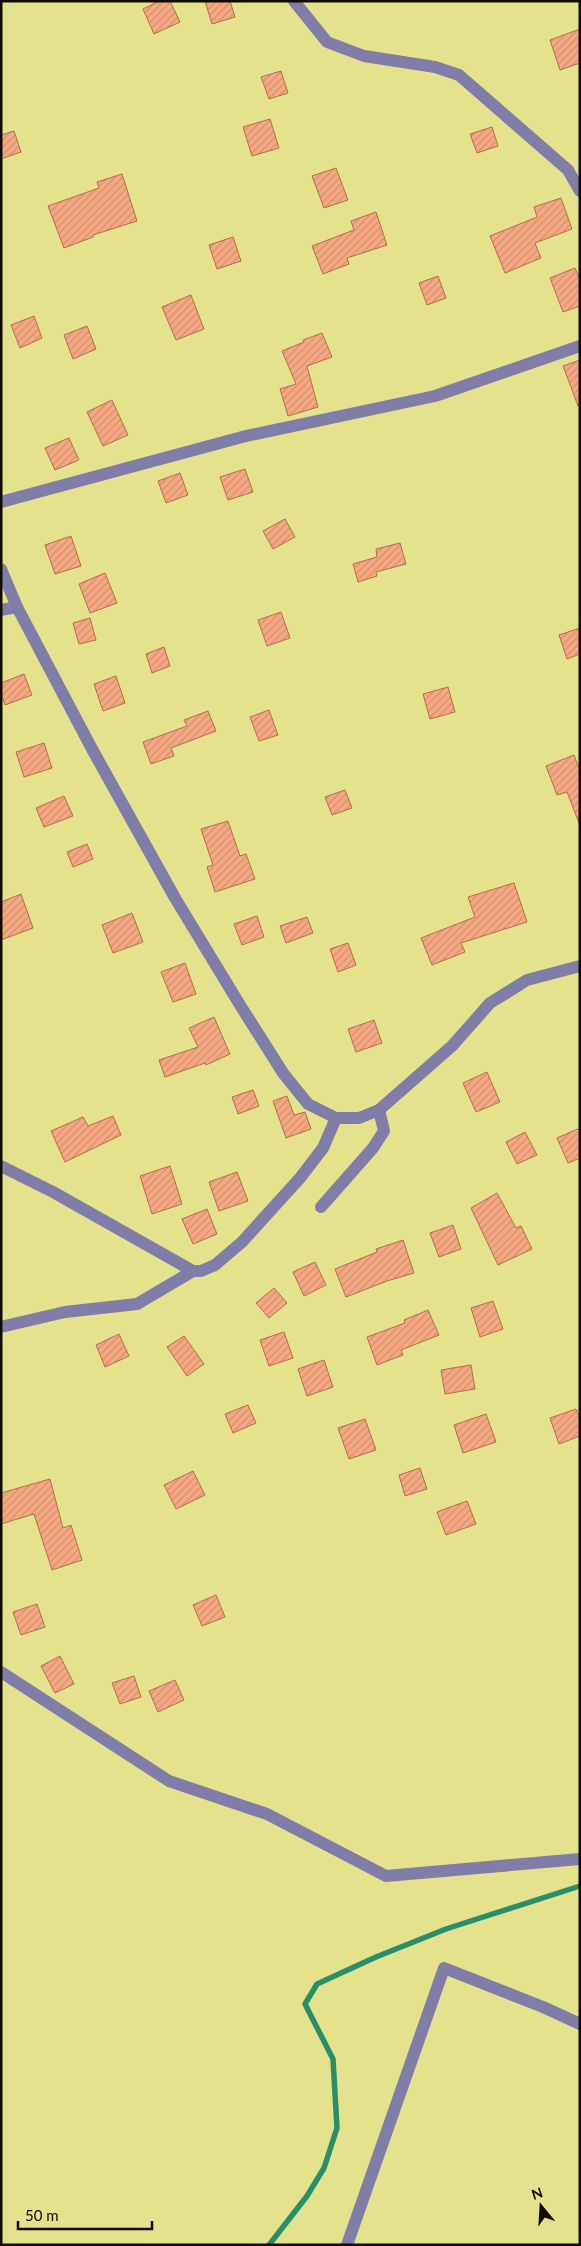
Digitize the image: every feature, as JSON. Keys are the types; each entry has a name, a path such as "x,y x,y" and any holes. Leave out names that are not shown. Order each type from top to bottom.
{"street":[{"path":"294,1 326,42 364,56 435,67 459,75 568,170 580,191"},
{"path":"1,502 246,436 435,396 580,346"},
{"path":"1,569 17,607 175,898 284,1073 308,1104 336,1118 359,1118 379,1110 452,1046 490,1003 527,980 580,966"},
{"path":"1,610 17,607"},
{"path":"321,1207 373,1148 384,1131 379,1110"},
{"path":"1,1166 53,1192 193,1271 201,1271 215,1265 242,1242 300,1178 323,1148 336,1118"},
{"path":"1,1328 65,1312 137,1304 193,1271"},
{"path":"1,1672 169,1781 267,1814 386,1876 580,1859"},
{"path":"347,2245 444,1968 543,2007 580,2024"}],"building":[{"path":"159,1 170,1 180,22 154,34 143,9"},
{"path":"205,1 230,1 235,17 212,24"},
{"path":"580,29 580,63 560,70 550,40"},
{"path":"281,71 288,93 269,99 261,77"},
{"path":"270,119 279,148 252,156 243,127"},
{"path":"492,127 498,146 477,153 470,134"},
{"path":"14,131 21,152 1,159 1,135"},
{"path":"336,168 348,200 324,208 312,176"},
{"path":"122,174 137,221 93,235 93,237 64,248 48,206 99,188 97,182"},
{"path":"561,198 572,229 535,243 541,258 505,273 490,236 537,217 534,207"},
{"path":"376,212 387,245 347,258 349,264 323,274 312,246 354,230 351,221"},
{"path":"233,237 241,261 217,269 209,245"},
{"path":"575,268 580,279 580,306 563,312 550,278"},
{"path":"438,276 446,298 427,305 419,283"},
{"path":"191,295 204,329 176,340 162,307"},
{"path":"34,316 42,338 20,348 11,325"},
{"path":"87,326 96,349 73,359 64,335"},
{"path":"322,333 332,357 307,366 318,407 288,416 280,389 296,384 282,351"},
{"path":"580,360 580,406 578,406 563,366"},
{"path":"112,400 128,435 103,446 87,412"},
{"path":"69,438 79,460 55,470 45,448"},
{"path":"245,469 253,492 228,500 220,477"},
{"path":"180,473 188,495 166,503 158,481"},
{"path":"285,519 295,537 273,549 263,531"},
{"path":"71,536 81,566 55,574 45,545"},
{"path":"400,543 406,564 376,572 377,576 358,582 353,564 377,557 376,549"},
{"path":"105,573 117,603 90,613 79,584"},
{"path":"281,612 290,638 267,646 258,620"},
{"path":"90,618 96,640 79,644 73,623"},
{"path":"580,628 580,654 567,659 559,635"},
{"path":"164,647 170,666 152,673 146,654"},
{"path":"24,674 32,695 5,705 1,694 1,683"},
{"path":"116,676 125,703 103,711 94,684"},
{"path":"448,687 455,712 430,719 423,694"},
{"path":"269,710 278,735 259,741 250,717"},
{"path":"208,711 216,731 171,748 174,756 151,764 143,742 187,726 184,720"},
{"path":"44,743 52,768 24,777 16,752"},
{"path":"574,755 580,771 579,823 567,792 557,795 546,766"},
{"path":"345,790 352,808 332,815 325,797"},
{"path":"64,796 73,816 44,827 36,808"},
{"path":"228,821 240,856 246,854 255,879 215,892 207,867 213,865 201,829"},
{"path":"87,844 93,859 73,867 67,852"},
{"path":"514,883 527,922 461,943 465,952 432,965 421,938 475,917 468,897"},
{"path":"21,894 33,928 1,940 1,902"},
{"path":"132,913 143,942 113,953 102,925"},
{"path":"257,916 264,937 242,945 234,924"},
{"path":"307,917 313,933 286,943 280,926"},
{"path":"348,943 356,965 338,972 330,949"},
{"path":"185,963 196,994 173,1002 161,972"},
{"path":"214,1017 230,1054 206,1065 205,1063 165,1077 159,1060 198,1047 189,1028"},
{"path":"374,1020 382,1043 356,1052 348,1029"},
{"path":"487,1072 500,1102 476,1112 463,1083"},
{"path":"253,1090 259,1106 238,1114 232,1097"},
{"path":"287,1096 294,1115 305,1112 311,1129 286,1138 273,1101"},
{"path":"113,1116 121,1135 65,1162 51,1131 83,1117 88,1126"},
{"path":"580,1128 580,1158 568,1163 557,1138"},
{"path":"525,1132 537,1155 517,1164 506,1142"},
{"path":"170,1166 182,1204 152,1214 140,1176"},
{"path":"237,1172 248,1201 219,1211 209,1182"},
{"path":"497,1193 516,1228 521,1226 532,1249 498,1265 471,1208"},
{"path":"207,1209 217,1234 193,1244 182,1219"},
{"path":"453,1225 461,1249 439,1257 430,1233"},
{"path":"403,1240 414,1273 346,1297 335,1269 377,1252 376,1249"},
{"path":"315,1262 326,1285 304,1296 293,1272"},
{"path":"274,1288 287,1303 269,1318 256,1303"},
{"path":"493,1301 503,1329 480,1337 471,1308"},
{"path":"428,1310 439,1335 401,1350 403,1355 377,1365 367,1337 405,1323 404,1320"},
{"path":"284,1332 293,1358 269,1366 260,1340"},
{"path":"119,1334 129,1356 105,1367 96,1345"},
{"path":"184,1336 204,1364 187,1376 167,1347"},
{"path":"324,1360 333,1387 307,1396 298,1369"},
{"path":"471,1365 475,1389 445,1394 441,1370"},
{"path":"248,1405 256,1423 233,1433 225,1414"},
{"path":"576,1409 580,1419 580,1436 559,1444 550,1418"},
{"path":"486,1414 496,1442 463,1453 454,1425"},
{"path":"365,1419 376,1450 349,1459 338,1428"},
{"path":"420,1468 427,1489 405,1496 399,1475"},
{"path":"193,1471 205,1495 176,1509 164,1485"},
{"path":"50,1479 63,1528 71,1525 82,1560 52,1570 34,1514 1,1524 1,1493"},
{"path":"467,1501 476,1524 446,1535 437,1512"},
{"path":"216,1595 225,1617 202,1626 193,1605"},
{"path":"37,1604 45,1627 21,1635 13,1612"},
{"path":"60,1656 74,1684 55,1693 41,1666"},
{"path":"134,1676 141,1697 120,1704 112,1683"},
{"path":"175,1680 184,1700 158,1712 149,1691"}],"waterway":[{"path":"269,2245 307,2196 324,2168 337,2128 333,2059 305,2004 317,1984 376,1957 446,1929 580,1886"}]}
